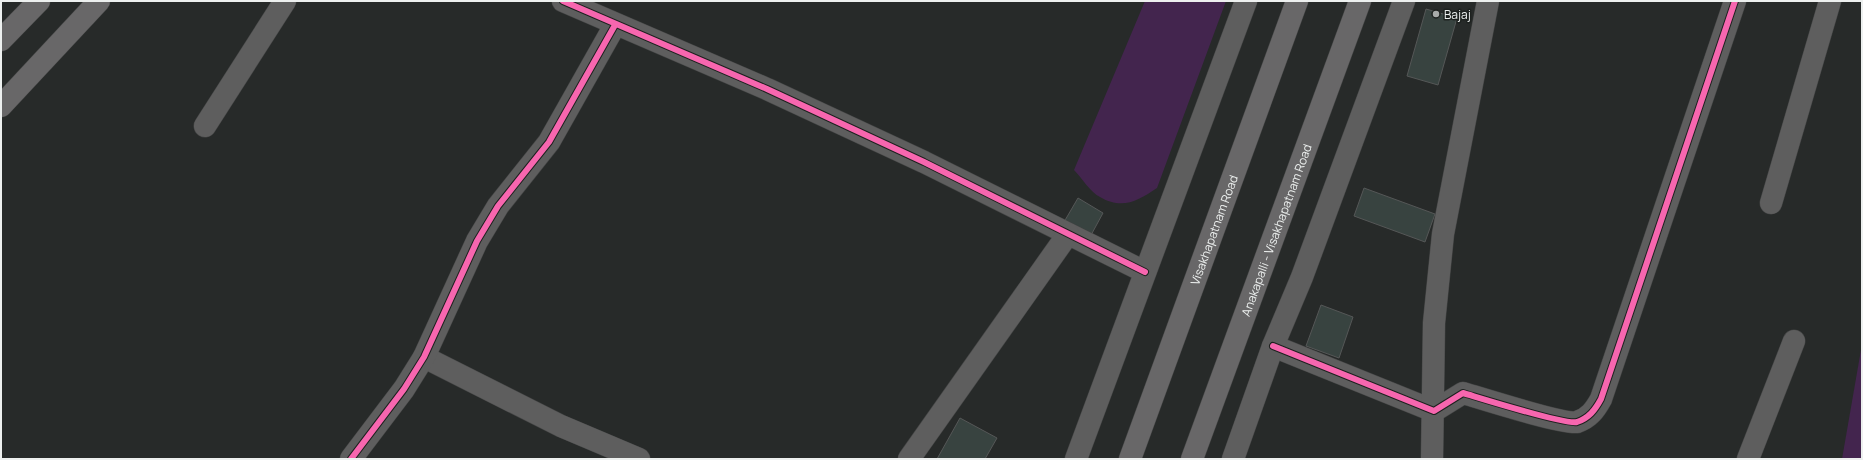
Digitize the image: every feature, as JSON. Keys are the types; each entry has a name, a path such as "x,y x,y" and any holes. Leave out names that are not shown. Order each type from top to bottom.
{"main road":[{"path":"1,40 39,1"},
{"path":"1,106 98,1"},
{"name":"Visakhapatnam Road","path":"1130,459 1297,1"},
{"name":"Anakapalli - Visakhapatnam Road","path":"1192,459 1360,1"}],"street":[{"path":"205,126 285,1"},
{"path":"563,1 774,92 924,162 1145,272"},
{"path":"1076,459 1246,1"},
{"path":"1233,459 1404,1"},
{"path":"1432,459 1434,411 1434,322 1443,234 1488,1"},
{"path":"1434,411 1462,393 1548,417 1575,422 1591,415 1601,400 1735,1"},
{"path":"1772,203 1830,1"},
{"path":"351,459 404,389 424,356 477,241 498,206 548,142 616,25"},
{"path":"909,459 1068,234"},
{"path":"1748,459 1794,341"},
{"path":"1274,346 1434,411"},
{"path":"424,356 561,426 640,459"}],"shaded area":[{"path":"1145,1 1226,1 1157,188 1136,200 1116,203 1108,201 1097,195 1074,170"},
{"path":"1862,344 1862,459 1842,459"}],"building":[{"path":"1426,9 1457,18 1438,85 1407,76"},
{"path":"1364,188 1435,214 1425,242 1354,216"},
{"path":"1078,198 1103,213 1090,237 1064,222"},
{"path":"1321,305 1353,317 1339,358 1306,346"},
{"path":"960,418 997,438 985,459 937,459"}],"cycle path":[{"path":"563,1 767,89 924,162 1145,272"},
{"path":"1273,346 1434,411 1463,393 1569,422 1577,422 1588,416 1601,399 1735,1"},
{"path":"351,459 404,389 424,357 477,241 498,206 549,142 615,25"}],"place":[{"name":"Bajaj","path":"1436,14"}]}
